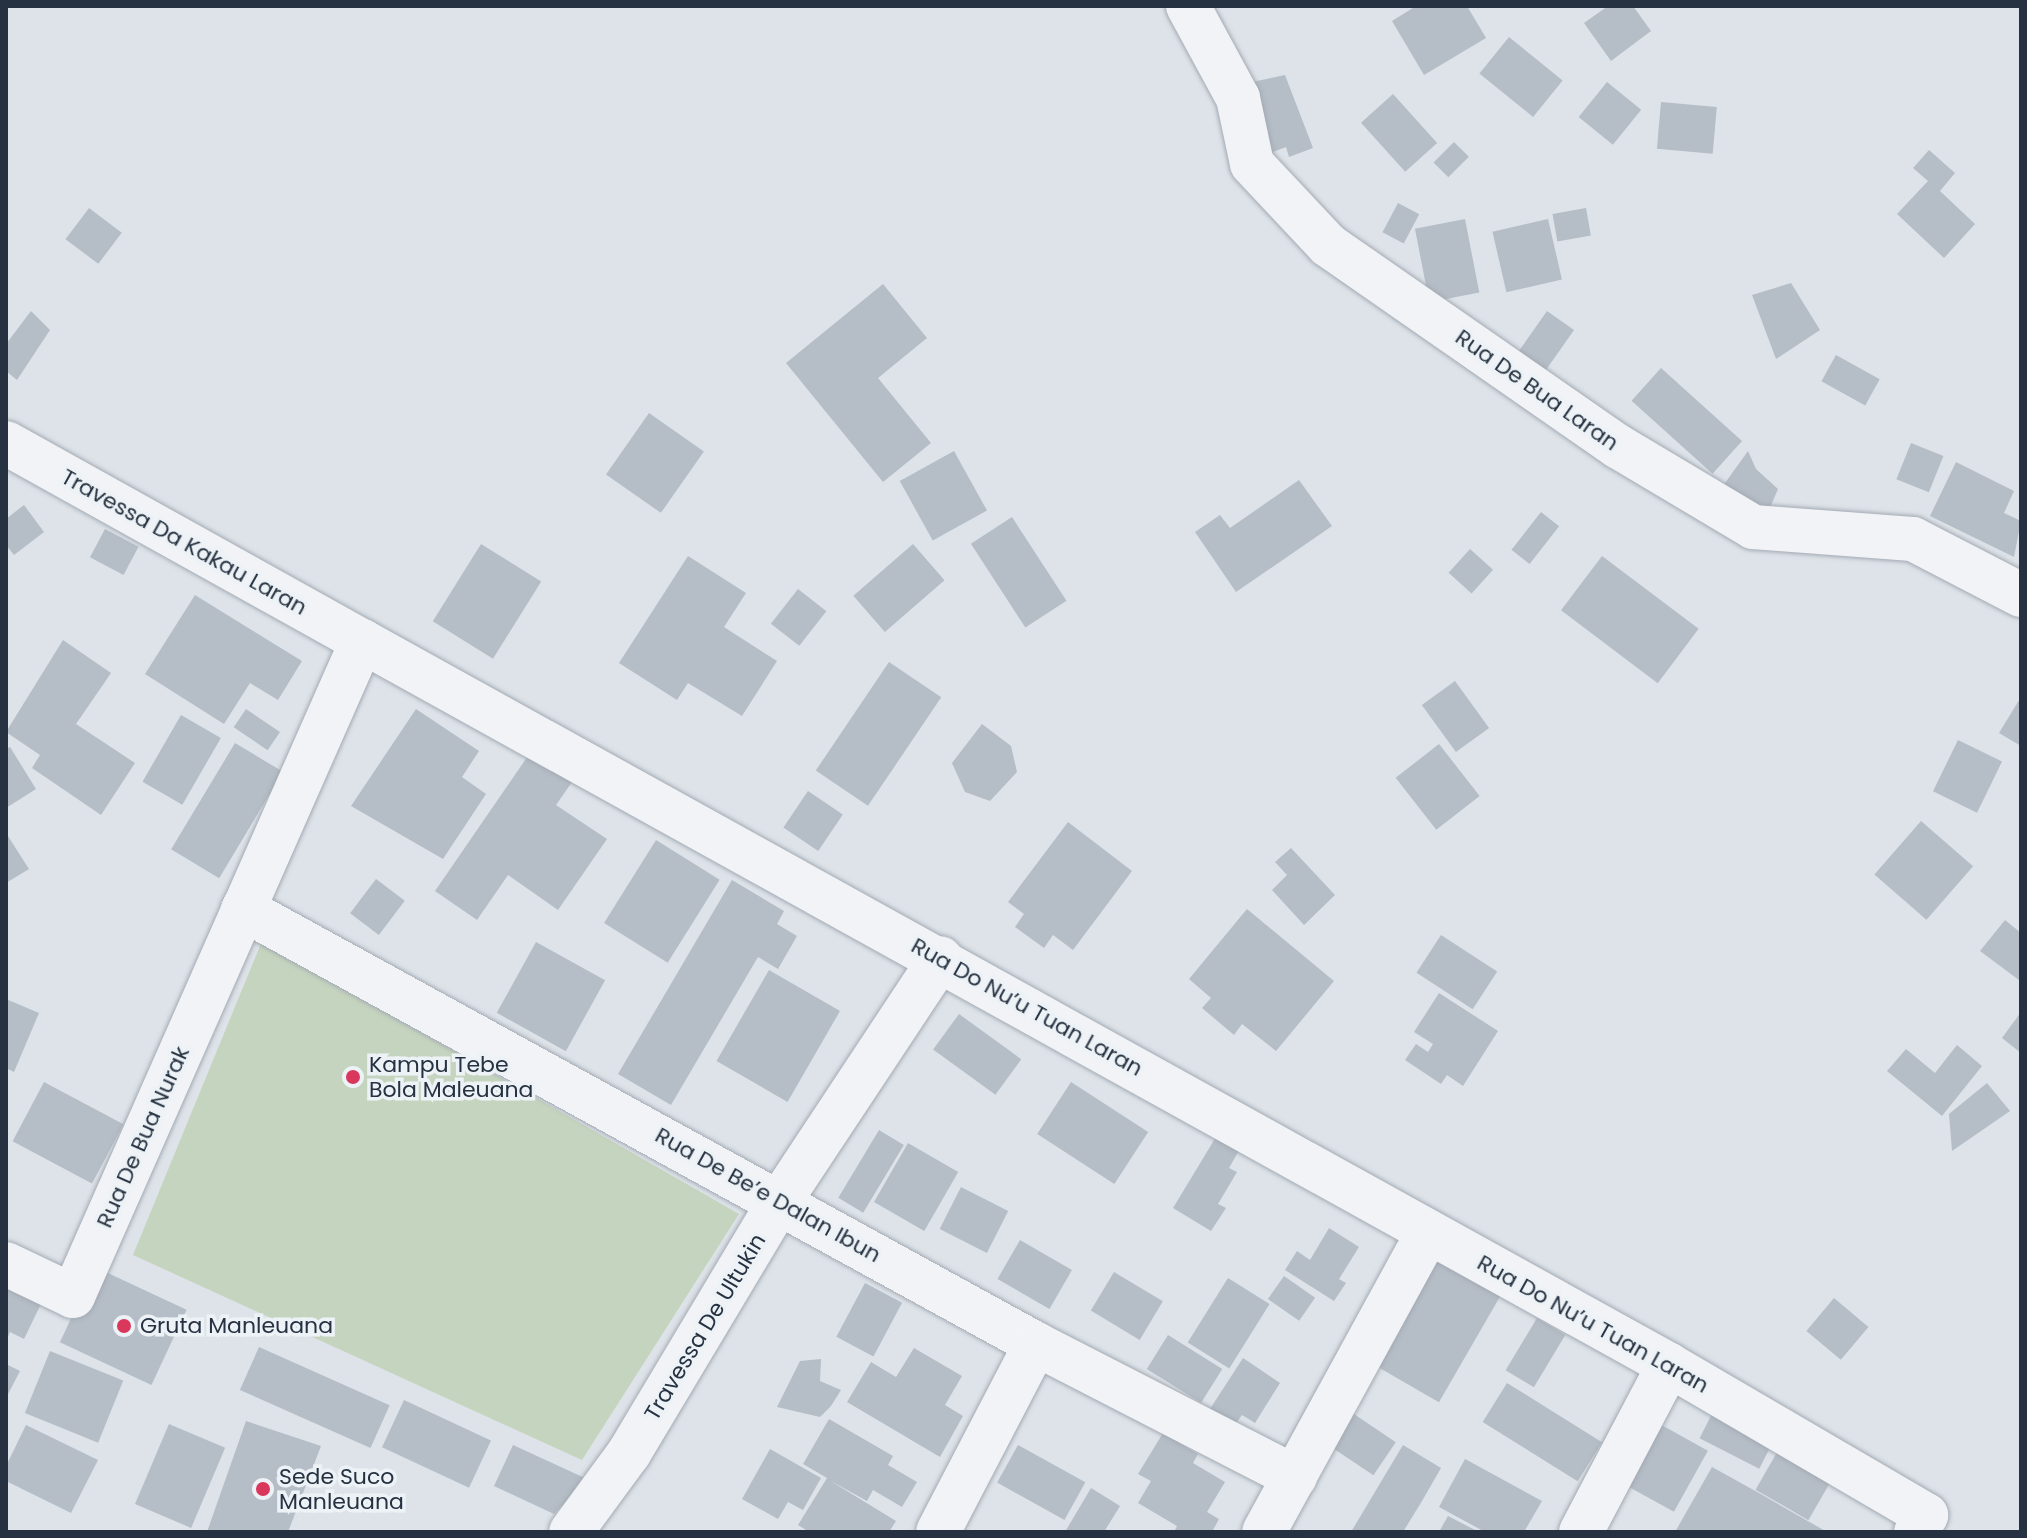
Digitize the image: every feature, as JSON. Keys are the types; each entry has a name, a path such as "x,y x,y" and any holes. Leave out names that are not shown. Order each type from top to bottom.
{"street":[{"name":"Rua De Bua Laran","path":"1188,6 1238,98 1252,164 1328,245 1619,447 1753,527 1913,539 2021,595"},
{"name":"Travessa Da Kakau Laran","path":"6,443 362,641"},
{"path":"243,909 362,641"},
{"name":"Rua Do Nu’u Tuan Laran","path":"362,641 941,958 1669,1365 1933,1526"},
{"name":"Rua De Be’e Dalan Ibun","path":"243,909 1036,1344 1295,1477"},
{"name":"Rua De Bua Nurak","path":"6,1264 73,1296 243,909"},
{"name":"Travessa De Ultukin","path":"571,1532 629,1453 780,1201 941,958"},
{"path":"1264,1532 1428,1233"},
{"path":"938,1532 1036,1344"},
{"path":"1581,1532 1669,1365"}],"green space":[{"name":"Kampu Tebe Bola Maleuana","path":"262,941 739,1214 582,1460 133,1255"}],"building":[{"path":"1416,6 1467,6 1486,38 1424,75 1392,21"},
{"path":"1608,6 1633,6 1651,31 1611,61 1584,23"},
{"path":"1509,37 1563,80 1533,117 1479,74"},
{"path":"1285,75 1313,148 1289,157 1286,147 1260,157 1234,86"},
{"path":"1607,82 1641,110 1613,145 1579,117"},
{"path":"1393,94 1437,143 1405,172 1361,123"},
{"path":"1661,102 1717,107 1713,154 1657,149"},
{"path":"1454,142 1469,157 1448,177 1433,163"},
{"path":"1929,150 1955,173 1940,191 1975,224 1944,258 1897,214 1928,181 1913,168"},
{"path":"1398,203 1419,214 1404,243 1383,232"},
{"path":"89,208 122,233 98,264 66,239"},
{"path":"1586,208 1591,236 1557,241 1553,214"},
{"path":"1465,219 1479,293 1429,302 1415,229"},
{"path":"1548,219 1562,279 1506,292 1492,232"},
{"path":"1791,283 1820,330 1776,359 1752,295"},
{"path":"883,284 927,338 878,378 931,443 883,482 786,363"},
{"path":"31,311 50,330 17,380 6,371 6,344"},
{"path":"1547,311 1574,330 1544,373 1517,354"},
{"path":"1836,355 1880,379 1865,405 1821,381"},
{"path":"1661,368 1742,441 1713,474 1632,401"},
{"path":"649,413 704,451 661,513 606,474"},
{"path":"1911,443 1943,456 1929,492 1896,479"},
{"path":"954,451 987,510 933,541 900,481"},
{"path":"1748,451 1756,469 1778,489 1769,510 1720,490"},
{"path":"1956,462 2014,491 2004,513 2021,521 2014,557 1930,516"},
{"path":"1299,480 1332,526 1236,592 1195,532 1220,515 1230,528"},
{"path":"24,505 44,532 14,555 6,545 6,519"},
{"path":"1541,512 1559,526 1530,564 1511,550"},
{"path":"1012,517 1066,601 1025,628 971,544"},
{"path":"105,529 139,547 124,575 90,557"},
{"path":"481,544 541,582 493,659 433,621"},
{"path":"913,544 944,580 885,632 853,596"},
{"path":"1470,549 1493,570 1472,594 1449,573"},
{"path":"688,556 746,593 724,627 777,661 742,716 688,683 677,700 619,663"},
{"path":"1602,556 1699,629 1658,683 1561,610"},
{"path":"798,589 826,611 799,646 771,624"},
{"path":"195,595 302,661 278,700 250,683 224,724 145,674"},
{"path":"63,640 111,673 76,724 135,763 101,815 32,768 40,755 6,732"},
{"path":"889,662 941,697 868,806 816,771"},
{"path":"1455,681 1489,728 1456,752 1422,705"},
{"path":"2021,697 2021,746 1999,733"},
{"path":"246,709 280,732 268,750 234,727"},
{"path":"416,709 479,751 462,777 486,794 443,859 351,806"},
{"path":"181,715 221,738 182,805 142,782"},
{"path":"982,724 1011,746 1017,772 990,801 965,792 952,763"},
{"path":"1958,740 2002,761 1977,813 1933,791"},
{"path":"235,743 283,772 219,878 171,849"},
{"path":"1439,744 1480,796 1436,830 1396,778"},
{"path":"10,747 36,789 6,808 6,749"},
{"path":"530,753 572,782 556,805 607,839 558,910 508,875 477,920 435,891"},
{"path":"808,791 843,814 818,851 783,827"},
{"path":"1921,821 1973,866 1926,920 1874,875"},
{"path":"1068,822 1132,871 1073,950 1053,935 1044,948 1015,927 1024,914 1008,902"},
{"path":"6,833 29,869 6,883"},
{"path":"656,840 720,880 668,963 604,923"},
{"path":"1291,848 1335,895 1304,925 1272,890 1287,875 1275,862"},
{"path":"376,879 405,901 379,935 350,913"},
{"path":"732,880 784,911 777,924 797,936 778,969 758,957 671,1105 618,1074"},
{"path":"1247,909 1334,981 1276,1051 1242,1024 1234,1035 1202,1008 1211,998 1189,979"},
{"path":"2005,920 2021,933 2019,980 1980,951"},
{"path":"1441,935 1497,971 1473,1009 1416,973"},
{"path":"536,942 605,980 566,1051 497,1013"},
{"path":"769,970 840,1011 788,1102 716,1061"},
{"path":"1439,993 1498,1031 1463,1086 1447,1075 1441,1084 1405,1060 1416,1044 1428,1052 1433,1044 1414,1032"},
{"path":"6,999 39,1013 14,1072 6,1068"},
{"path":"2021,1012 2021,1053 2002,1038"},
{"path":"959,1014 1021,1059 995,1095 933,1050"},
{"path":"1957,1045 1982,1066 1942,1116 1887,1071 1906,1049 1935,1073"},
{"path":"44,1082 123,1124 92,1183 13,1141"},
{"path":"1071,1082 1148,1132 1114,1184 1037,1134"},
{"path":"1987,1083 2010,1111 1952,1151 1949,1114"},
{"path":"1222,1127 1245,1140 1229,1168 1237,1172 1218,1204 1226,1208 1211,1231 1173,1208"},
{"path":"879,1130 904,1145 863,1213 838,1198"},
{"path":"908,1143 958,1172 924,1231 874,1202"},
{"path":"961,1187 1008,1211 987,1253 940,1229"},
{"path":"1329,1228 1359,1247 1339,1279 1346,1283 1334,1301 1285,1270 1297,1251 1310,1260"},
{"path":"1020,1240 1072,1270 1049,1309 998,1279"},
{"path":"1438,1254 1503,1292 1439,1402 1374,1365"},
{"name":"Gruta Manleuana","path":"95,1267 187,1310 151,1385 60,1342"},
{"path":"1114,1272 1163,1301 1140,1340 1091,1311"},
{"path":"1284,1276 1315,1298 1299,1321 1268,1299"},
{"path":"1228,1278 1270,1304 1229,1368 1188,1342"},
{"path":"865,1283 902,1303 873,1357 836,1337"},
{"path":"6,1284 42,1302 24,1339 10,1332 6,1341"},
{"path":"1834,1298 1868,1327 1841,1360 1806,1331"},
{"path":"1537,1318 1565,1335 1534,1387 1506,1370"},
{"path":"1168,1335 1222,1369 1201,1403 1147,1369"},
{"path":"259,1347 390,1405 371,1448 240,1390"},
{"path":"914,1348 962,1376 945,1405 963,1416 940,1457 847,1402 871,1362 896,1377"},
{"path":"50,1351 123,1381 98,1443 25,1413"},
{"path":"1243,1358 1280,1383 1255,1423 1242,1415 1235,1425 1210,1409"},
{"path":"821,1359 820,1381 841,1390 831,1406 820,1417 777,1407 800,1361"},
{"path":"6,1364 20,1371 6,1398"},
{"path":"1507,1383 1602,1442 1578,1481 1483,1422"},
{"path":"404,1400 491,1441 469,1488 382,1447"},
{"path":"1715,1408 1775,1438 1759,1469 1700,1438"},
{"path":"1351,1412 1396,1442 1373,1475 1329,1445"},
{"path":"829,1419 893,1456 888,1465 917,1482 902,1507 873,1490 867,1501 829,1480 896,1521 889,1532 809,1532 798,1525 827,1478 803,1464"},
{"name":"Sede Suco Manleuana","path":"246,1421 321,1446 288,1532 207,1532"},
{"path":"1658,1423 1708,1451 1674,1512 1624,1484"},
{"path":"169,1424 225,1448 191,1528 135,1504"},
{"path":"26,1425 98,1460 71,1513 6,1481 6,1466"},
{"path":"1163,1433 1198,1454 1193,1463 1225,1482 1207,1512 1219,1519 1212,1532 1174,1532 1177,1526 1138,1503 1151,1481 1138,1474"},
{"path":"1783,1442 1836,1472 1808,1520 1756,1490"},
{"path":"513,1445 587,1479 554,1514 494,1486"},
{"path":"1018,1445 1085,1482 1064,1520 997,1483"},
{"path":"1403,1445 1441,1468 1422,1501 1403,1532 1351,1532"},
{"path":"770,1449 821,1478 803,1510 788,1502 778,1519 742,1499"},
{"path":"1465,1459 1542,1501 1524,1532 1485,1532 1439,1507"},
{"path":"1712,1467 1759,1493 1827,1532 1675,1532"},
{"path":"1091,1488 1120,1506 1104,1532 1065,1532"},
{"path":"1448,1516 1479,1532 1439,1532"}],"place":[{"name":"Kampu Tebe Bola Maleuana","path":"353,1077"},
{"name":"Gruta Manleuana","path":"124,1326"},
{"name":"Sede Suco Manleuana","path":"263,1489"}]}
